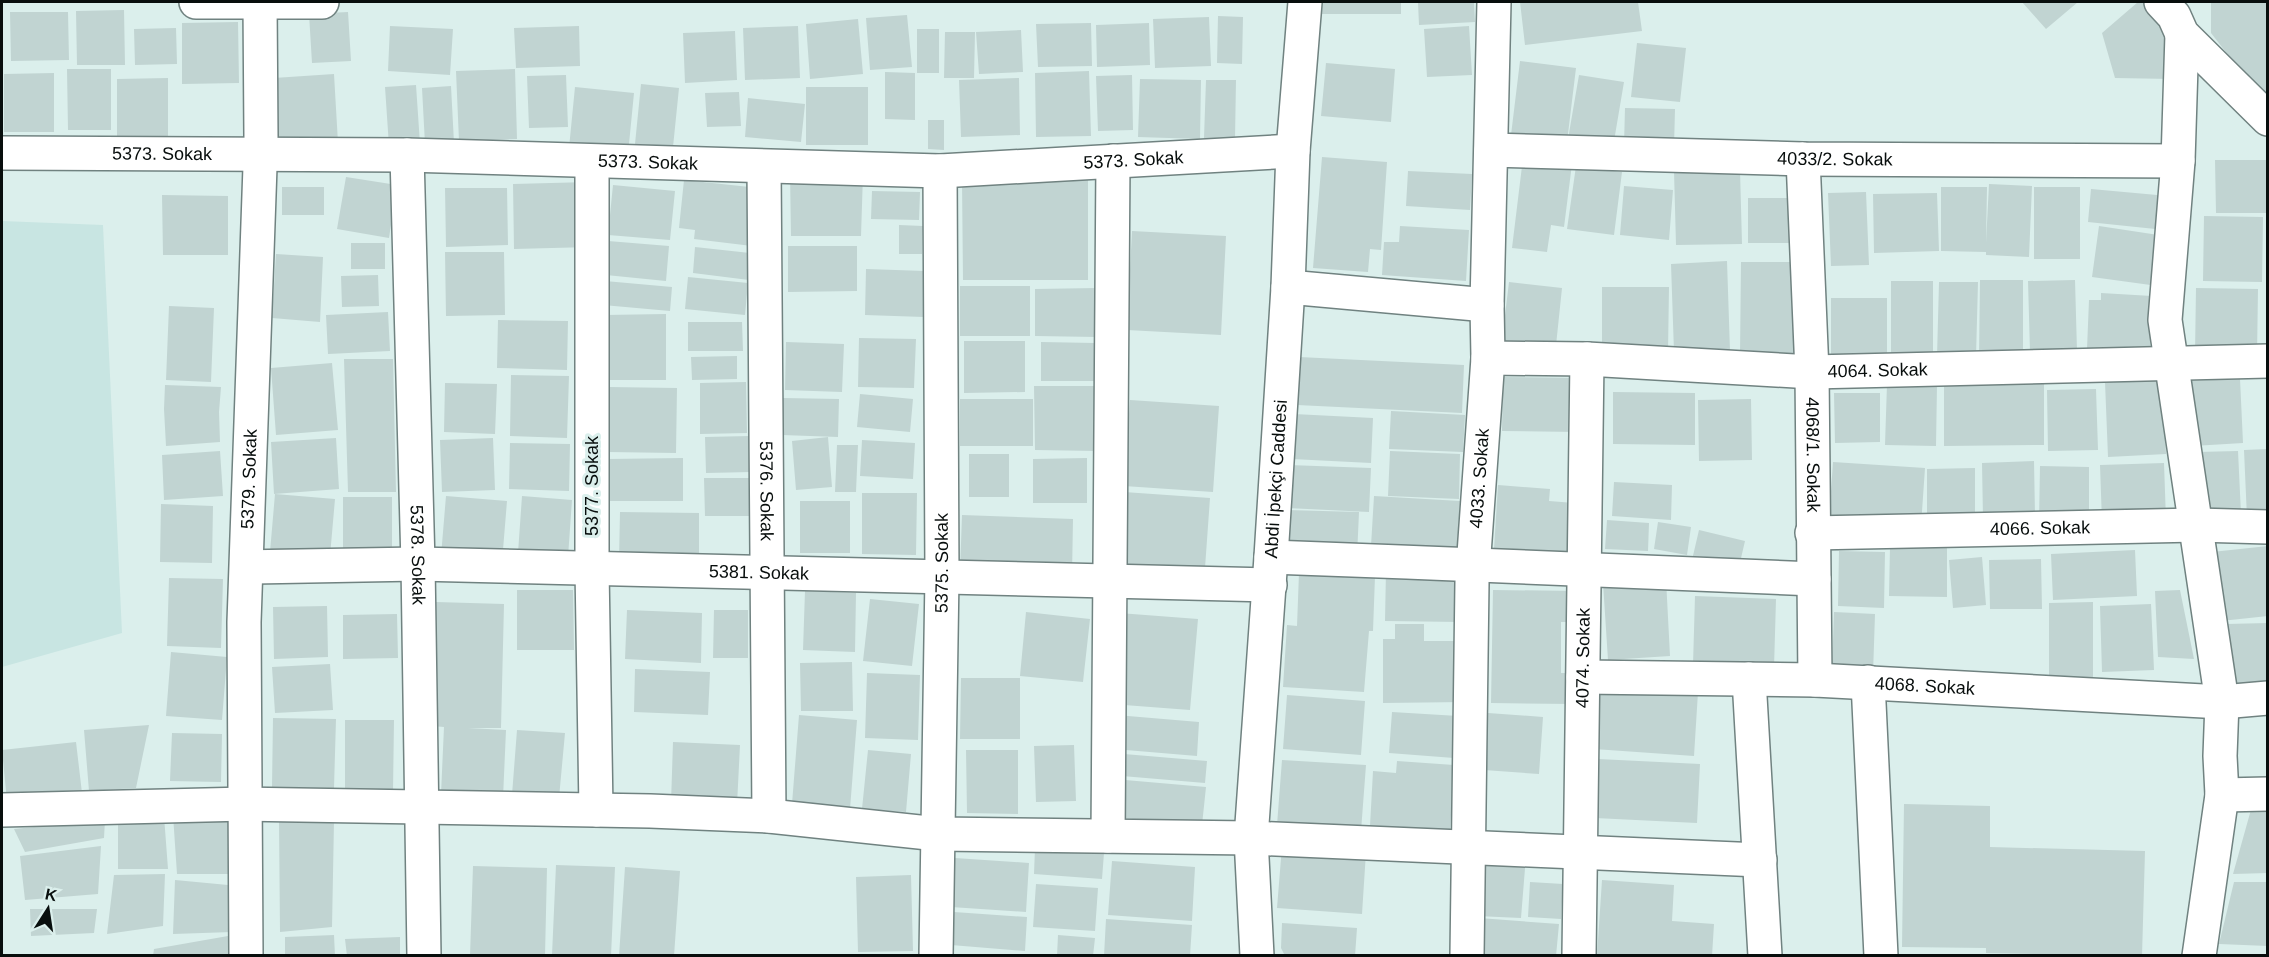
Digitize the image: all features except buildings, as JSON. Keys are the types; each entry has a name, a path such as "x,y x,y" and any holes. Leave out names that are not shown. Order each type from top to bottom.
{"street":[{"path":"196,2 322,2"},
{"name":"5379. Sokak","path":"246,956 244,622 260,155 260,2"},
{"name":"Abdi İpekçi Caddesi","path":"1257,956 1251,838 1288,287 1293,152 1305,2"},
{"name":"4033. Sokak","path":"1467,956 1473,565 1488,358 1487,305 1494,2"},
{"path":"2172,13 2268,119"},
{"path":"2172,13 2178,161 2165,320 2222,702 2220,756 2222,795 2199,956"},
{"name":"4033/2. Sokak","path":"1491,150 1803,159 2178,161"},
{"name":"5373. Sokak","path":"2,153 407,155 940,171 1293,152"},
{"name":"5378. Sokak","path":"407,155 418,564 424,956"},
{"name":"4068/1. Sokak","path":"1803,159 1812,372 1815,680"},
{"path":"1107,836 1113,161"},
{"name":"5377. Sokak","path":"592,162 592,569 596,810"},
{"name":"5376. Sokak","path":"765,167 769,816"},
{"name":"5375. Sokak","path":"939,955 938,834 942,576 940,171"},
{"path":"1288,287 1487,305"},
{"name":"4064. Sokak","path":"1488,358 1587,359 1812,372 2268,361"},
{"name":"4074. Sokak","path":"1579,956 1587,359"},
{"name":"4066. Sokak","path":"1812,533 2197,525 2268,527"},
{"name":"5381. Sokak","path":"247,567 418,564 1109,580 1270,571 1473,565 1584,567 1814,579"},
{"name":"4068. Sokak","path":"1583,677 1868,682 2222,702 2268,698"},
{"path":"1749,679 1765,956"},
{"path":"1868,682 1881,956"},
{"path":"2222,795 2268,794"},
{"path":"2,810 246,804 596,810 769,816 938,834 1251,838 1760,860"}],"shaded area":[{"path":"2,221 103,225 122,633 2,667"}]}
